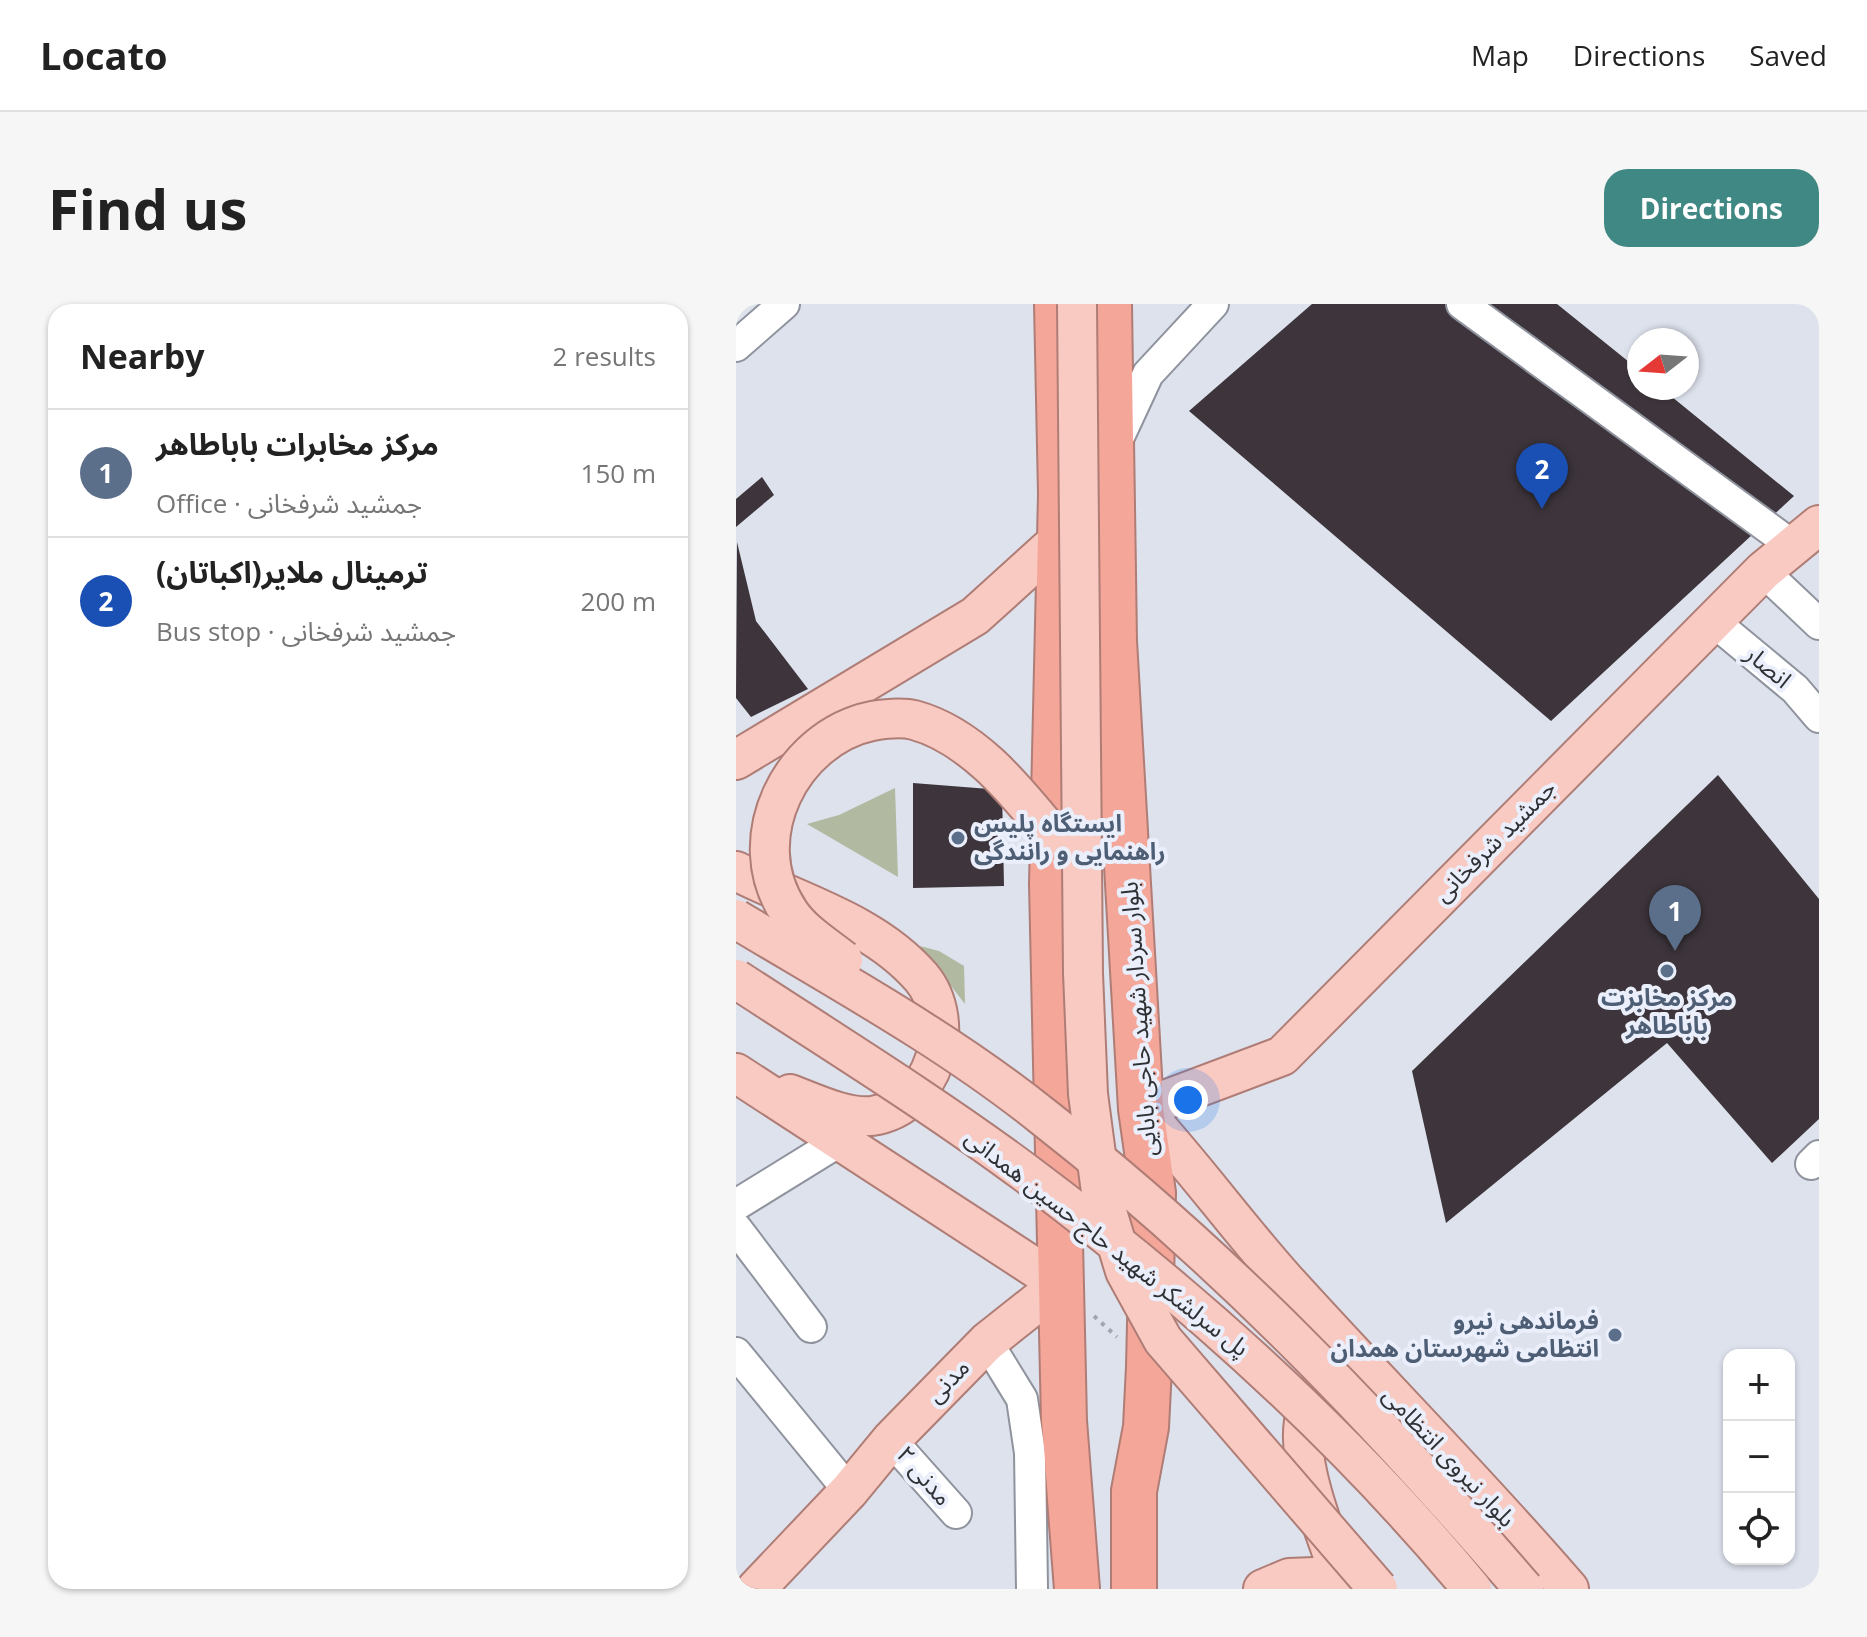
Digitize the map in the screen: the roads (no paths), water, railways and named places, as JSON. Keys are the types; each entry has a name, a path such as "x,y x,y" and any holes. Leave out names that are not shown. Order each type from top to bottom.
{"highway":[{"path":"1057,304 1060,539 1053,836 1064,1421 1077,1589"},
{"name":"بلوار سردار شهید حاجی بابایی","path":"1109,304 1114,641 1141,1109 1153,1193 1146,1427 1134,1491 1134,1589"}],"main road":[{"path":"1077,304 1083,973 1088,1094 1101,1192 1125,1271 1163,1340 1378,1589"},
{"name":"جمشید شرفخانی","path":"1141,1109 1282,1056 1763,571 1806,535"},
{"path":"736,760 975,616 1060,539"},
{"path":"921,1033 878,985 808,934 788,910 773,872 769,844 776,810 805,756 850,726 881,720 912,719 973,752 1000,775 1053,836"},
{"path":"736,871 890,946 937,1000 941,1026 935,1056 924,1082 909,1102 896,1110 870,1116 834,1110 740,1080"},
{"name":"پل سرلشکر شهید حاج حسین همدانی","path":"736,919 921,1033 1041,1114 1241,1285 1422,1470 1524,1589"},
{"name":"پل سرلشکر شهید حاج حسین همدانی","path":"736,979 913,1093 1026,1173 1195,1306 1250,1355 1422,1529 1472,1589"},
{"path":"740,1080 1060,1284"},
{"name":"بلوار نیروی انتظامی","path":"1141,1109 1197,1169 1231,1219 1569,1589"},
{"name":"مدنی","path":"756,1589 849,1491 891,1440 987,1342 1060,1284"},
{"path":"1263,1589 1289,1578 1345,1582 1302,1455 1301,1433 1311,1401 1326,1386 1339,1378 1372,1374"}],"street":[{"path":"736,346 784,304"},
{"path":"1111,455 1148,374 1213,304"},
{"path":"1462,304 1806,535"},
{"path":"1763,571 1819,624"},
{"name":"انصار","path":"1713,621 1795,689 1819,717"},
{"path":"736,1205 838,1142"},
{"path":"736,1228 811,1327"},
{"path":"987,1342 1022,1399 1030,1453 1032,1589"},
{"path":"736,1353 849,1491"},
{"name":"مدنی ۲","path":"891,1440 956,1513"},
{"path":"736,1584 741,1589"}],"place":[{"name":"ترمینال ملایر(اکباتان)","path":"1542,509"},
{"name":"ایستگاه پلیس راهنمایی و رانندگی","path":"958,838"},
{"name":"مرکز مخابرات باباطاهر","path":"1675,951"},
{"name":"مرکز مخابزت باباطاهر","path":"1667,971"},
{"name":"فرماندهی نیرو انتظامی شهرستان همدان","path":"1615,1335"}]}
